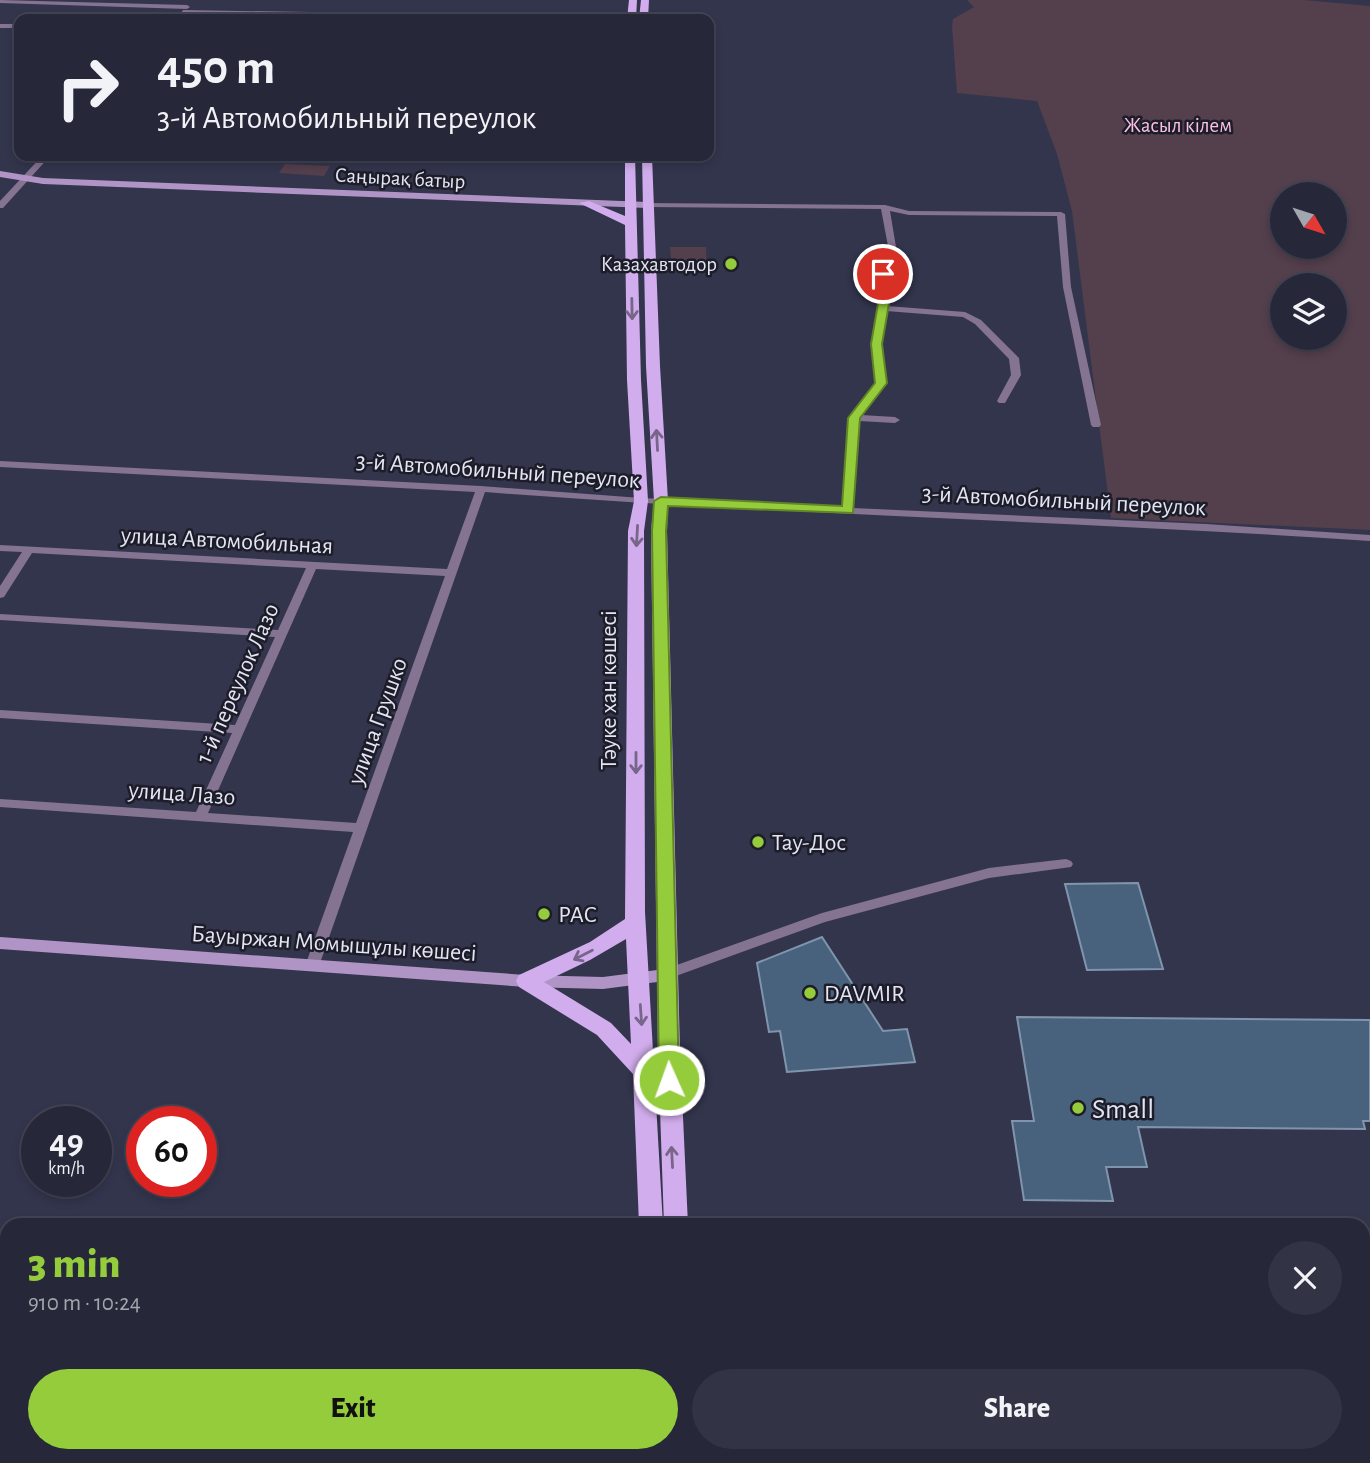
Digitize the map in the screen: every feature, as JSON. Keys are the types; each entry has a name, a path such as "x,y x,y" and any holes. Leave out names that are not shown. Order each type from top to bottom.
{"main road":[{"name":"Тәуке хан көшесі","path":"632,161 639,205 661,501 659,531 664,859 668,926 665,975 676,1218"},
{"name":"Тәуке хан көшесі","path":"646,161 639,205 631,223 634,380 641,501 636,531 636,921 650,1218"},
{"path":"585,203 631,223"},
{"path":"526,981 583,956 619,935 636,921"},
{"path":"526,981 604,1029 645,1072"}],"street":[{"path":"180,14 194,0"},
{"path":"0,1 311,14"},
{"path":"0,205 41,161"},
{"name":"Саңырақ батыр","path":"0,174 26,178 219,189 639,205"},
{"path":"639,205 884,206 909,213 1060,214 1067,287 1096,425"},
{"path":"848,510 854,418 881,383 876,344 883,308 882,250 892,247 884,206"},
{"path":"883,308 954,313 978,322 1013,358 1016,375 1002,401"},
{"path":"854,418 895,420"},
{"name":"3-й Автомобильный переулок","path":"0,464 481,489 641,501 1206,527 1370,538"},
{"name":"улица Грушко","path":"312,966 481,489"},
{"name":"улица Автомобильная","path":"0,548 452,573"},
{"path":"0,595 29,550"},
{"name":"1-й переулок Лазо","path":"201,817 312,566"},
{"path":"0,617 281,634"},
{"path":"0,714 239,729"},
{"name":"улица Лазо","path":"0,803 361,828"},
{"path":"665,975 822,918 989,873 1066,864"},
{"name":"Бауыржан Момышұлы көшесі","path":"0,943 526,981 603,984 665,975"}],"green space":[{"name":"Жасыл кілем","path":"967,0 1304,0 1370,6 1370,530 1111,518 1072,211 1057,154 1037,101 957,93 953,19 974,7"},
{"path":"285,164 330,166 324,176 279,173"},
{"path":"670,247 706,247 707,270 672,272"}],"building":[{"path":"1138,883 1163,969 1087,970 1065,884"},
{"path":"822,937 883,1031 907,1029 915,1062 787,1072 780,1031 769,1032 757,963"},
{"path":"1017,1017 1370,1020 1370,1121 1363,1121 1365,1129 1138,1127 1147,1167 1106,1167 1113,1201 1024,1200 1012,1121 1034,1121"}],"place":[{"name":"Казахавтодор","path":"731,264"},
{"name":"Тау-Дос","path":"758,842"},
{"name":"РАС","path":"544,914"},
{"name":"DAVMIR","path":"810,993"},
{"name":"Small","path":"1078,1108"}],"route":[{"path":"669,1080 665,975 668,926 664,859 659,531 661,501 848,510 854,418 881,383 876,344 884,298 883,274"}]}
